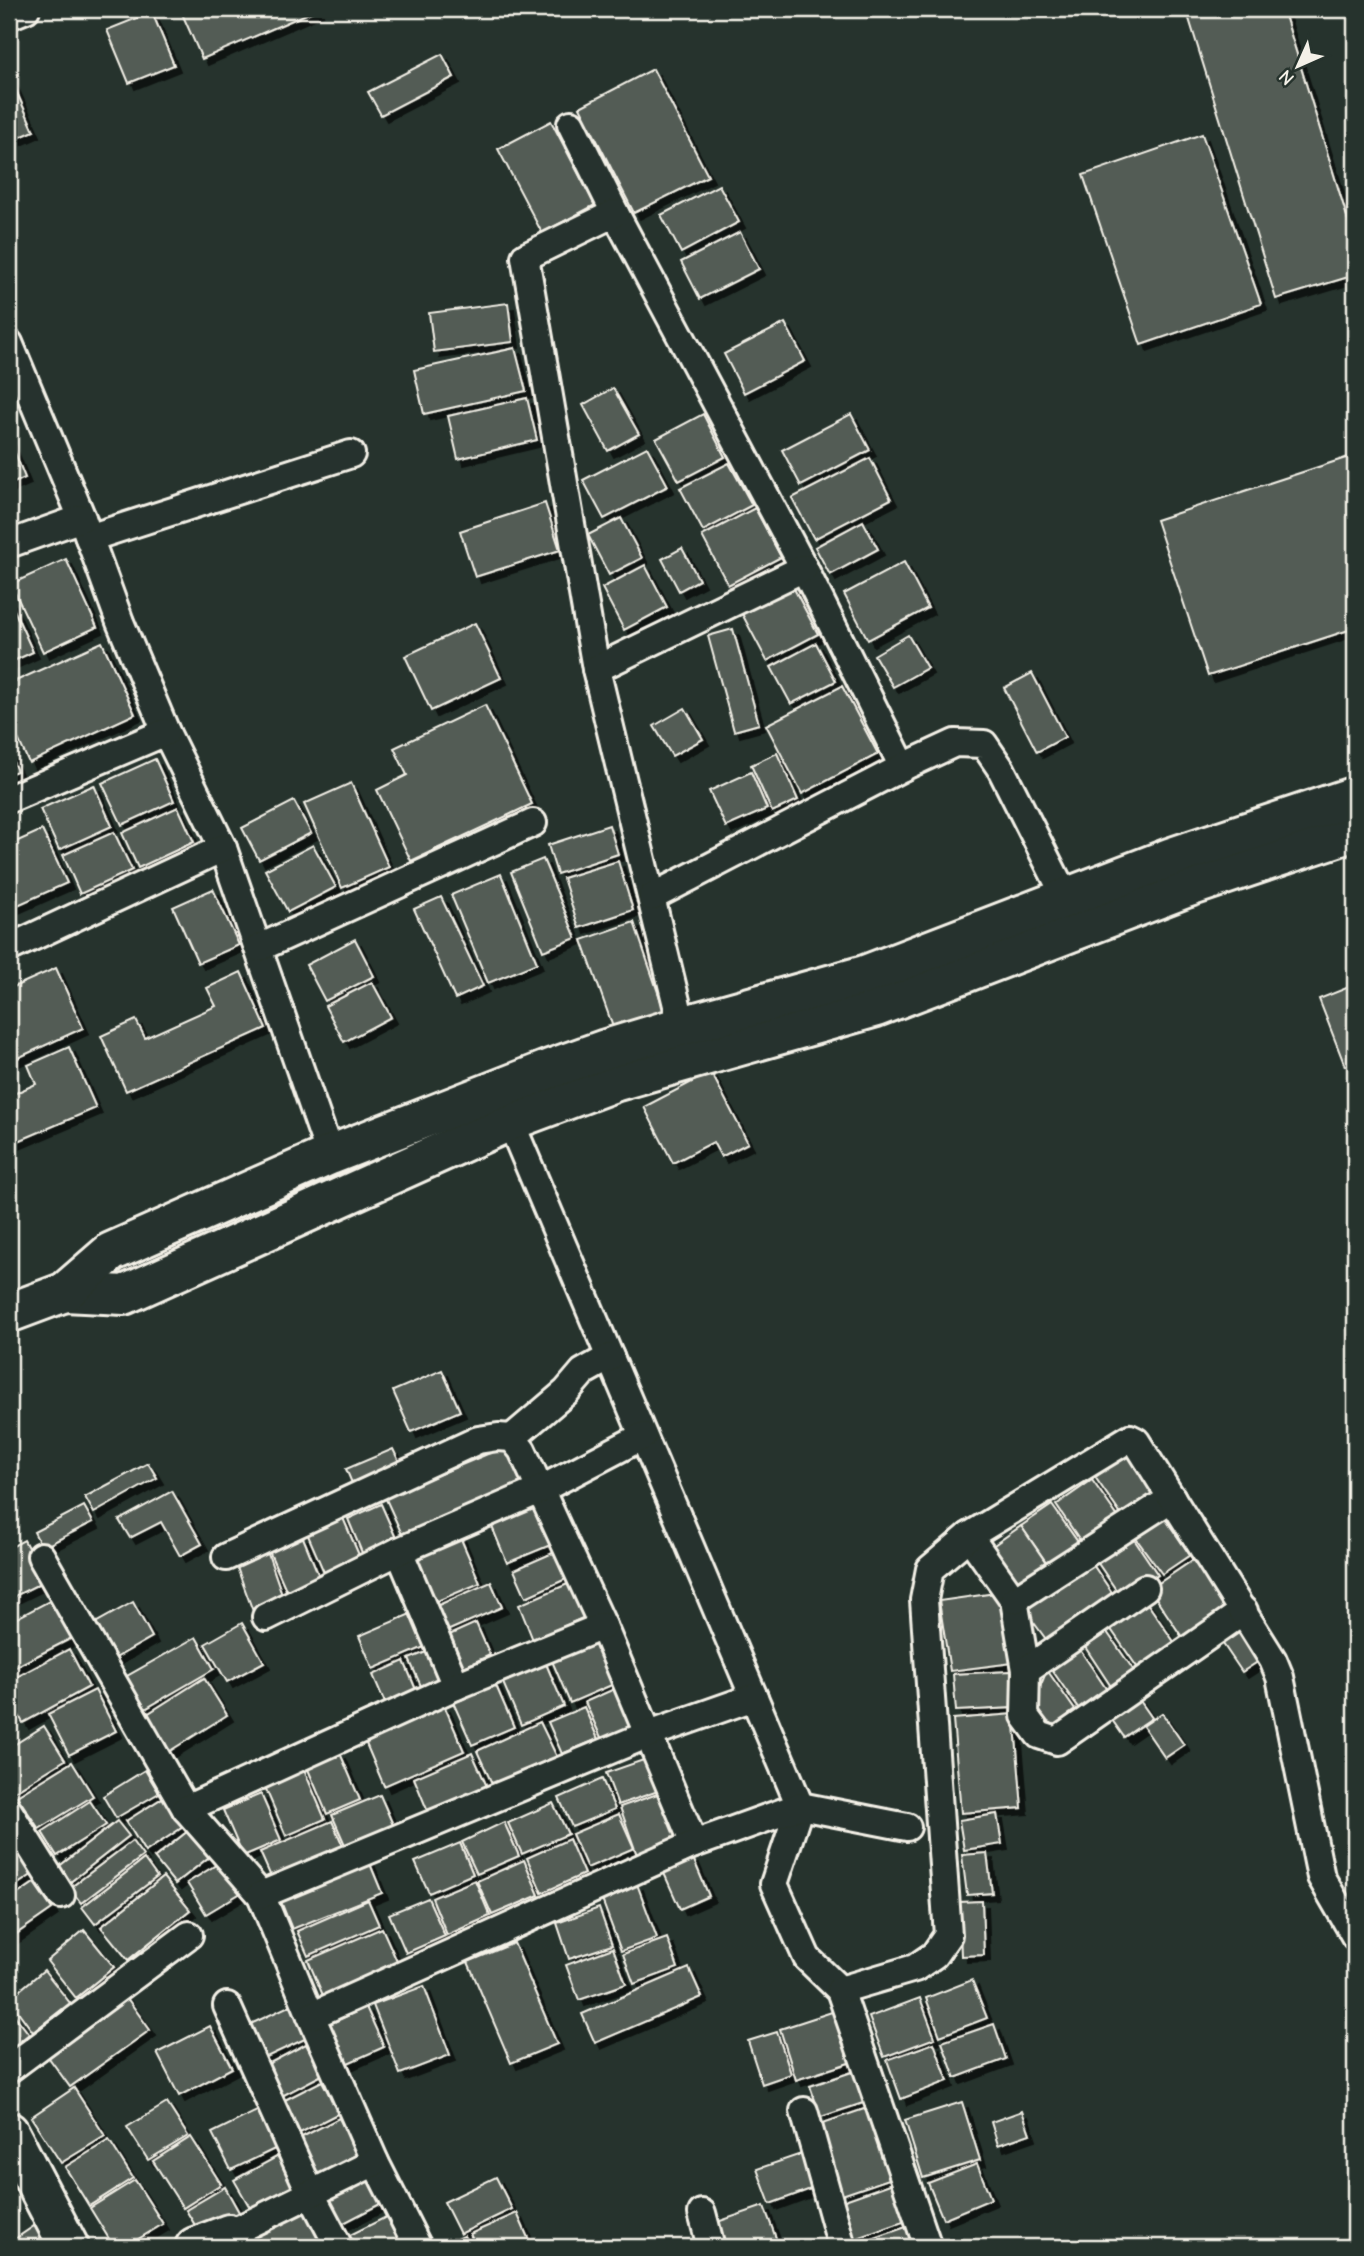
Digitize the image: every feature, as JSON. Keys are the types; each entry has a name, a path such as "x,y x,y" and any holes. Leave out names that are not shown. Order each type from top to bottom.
{"main road":[{"path":"9,1313 65,1292 111,1252 330,1156 550,1069 682,1026 865,975 1171,857 1355,796"},
{"path":"65,1292 124,1294 510,1121 617,1081 876,1007 1171,893 1355,831"},
{"path":"9,2132 69,2247"}],"street":[{"path":"9,16 26,9"},
{"path":"571,124 615,213 804,568 903,767"},
{"path":"615,213 525,257 596,669 682,1026"},
{"path":"9,344 166,732 223,848 330,1156"},
{"path":"9,544 85,528 351,454"},
{"path":"596,669 804,568"},
{"path":"9,799 166,732"},
{"path":"652,897 903,767 956,743 984,744 1001,769 1065,896"},
{"path":"259,948 533,823"},
{"path":"9,948 223,848"},
{"path":"510,1121 800,1806 774,1884 807,1958 840,1990 928,2247"},
{"path":"226,1557 478,1440 512,1438 566,1392 583,1373 610,1357"},
{"path":"266,1617 398,1551 541,1490 643,1436"},
{"path":"840,1990 915,1968 934,1955 948,1935 924,1601 930,1569 969,1536 1130,1437 1136,1441 1273,1660 1280,1677 1321,1877 1355,1936"},
{"path":"512,1438 522,1450 603,1626 694,1844"},
{"path":"1014,1600 1172,1498"},
{"path":"969,1536 1014,1600 1026,1670 1025,1716 1039,1735 1057,1741 1244,1611"},
{"path":"398,1551 456,1686"},
{"path":"41,1556 186,1809 261,1895 375,2162 418,2247"},
{"path":"1026,1670 1145,1588"},
{"path":"186,1809 456,1686 603,1626"},
{"path":"261,1895 649,1734 754,1697"},
{"path":"311,2016 694,1844 800,1806 907,1827"},
{"path":"9,1812 61,1895"},
{"path":"9,2069 188,1935"},
{"path":"227,2006 312,2194 339,2247"},
{"path":"804,2111 842,2247"},
{"path":"220,2243 375,2162"},
{"path":"702,2213 711,2247"}],"building":[{"path":"180,9 318,9 202,59"},
{"path":"1186,9 1283,9 1355,243 1355,275 1276,299"},
{"path":"152,12 174,65 129,83 107,30"},
{"path":"442,54 454,77 381,115 368,92"},
{"path":"653,69 708,176 634,213 580,107"},
{"path":"9,75 34,131 9,142"},
{"path":"551,121 595,205 542,233 498,149"},
{"path":"1202,134 1261,304 1141,345 1083,175"},
{"path":"719,185 739,222 681,253 661,215"},
{"path":"740,232 759,269 700,299 681,262"},
{"path":"508,303 513,342 434,352 429,313"},
{"path":"785,323 805,361 744,393 724,354"},
{"path":"515,348 526,391 424,414 414,370"},
{"path":"613,388 639,434 608,451 583,405"},
{"path":"527,398 537,440 458,459 448,416"},
{"path":"703,414 725,457 679,481 656,439"},
{"path":"851,414 870,450 801,486 782,450"},
{"path":"9,438 25,478 9,485"},
{"path":"647,447 668,486 604,519 583,480"},
{"path":"1355,455 1355,628 1208,676 1156,520"},
{"path":"870,458 891,499 814,539 792,498"},
{"path":"729,463 752,505 703,531 680,488"},
{"path":"545,503 560,550 475,577 460,531"},
{"path":"755,508 781,557 728,585 702,536"},
{"path":"621,518 642,558 609,575 588,535"},
{"path":"863,521 878,549 830,575 815,547"},
{"path":"682,548 699,580 679,591 662,559"},
{"path":"66,559 97,627 43,652 11,584"},
{"path":"904,562 928,608 868,640 844,594"},
{"path":"645,565 667,607 624,630 602,588"},
{"path":"792,585 818,634 767,661 741,612"},
{"path":"9,599 33,652 9,663"},
{"path":"475,623 501,678 431,711 405,656"},
{"path":"733,629 759,724 734,731 708,636"},
{"path":"908,635 927,668 893,687 874,655"},
{"path":"102,642 135,714 29,763 9,719 9,684"},
{"path":"816,643 836,681 791,704 771,667"},
{"path":"1032,673 1065,737 1037,752 1004,688"},
{"path":"842,686 878,754 802,794 766,725"},
{"path":"485,705 532,804 411,861 377,790 407,775 394,748"},
{"path":"685,708 703,739 672,756 654,726"},
{"path":"9,753 17,771 9,774"},
{"path":"777,753 798,800 772,812 751,765"},
{"path":"155,759 174,801 122,825 102,783"},
{"path":"751,772 767,809 726,827 709,791"},
{"path":"351,783 389,867 342,888 304,804"},
{"path":"94,785 112,826 59,850 40,809"},
{"path":"294,801 311,833 259,860 242,828"},
{"path":"178,807 194,842 138,868 122,833"},
{"path":"609,825 618,854 557,874 548,845"},
{"path":"42,830 67,883 11,908 9,845"},
{"path":"114,832 132,870 80,894 63,855"},
{"path":"313,845 336,887 288,912 265,870"},
{"path":"543,859 576,938 543,951 511,872"},
{"path":"618,861 633,910 579,928 563,878"},
{"path":"501,874 537,963 488,983 451,895"},
{"path":"213,889 239,945 198,963 173,907"},
{"path":"441,897 483,986 455,999 414,909"},
{"path":"634,922 665,1013 614,1030 582,940"},
{"path":"355,939 374,976 325,1001 306,965"},
{"path":"56,968 83,1028 9,1062 9,989"},
{"path":"241,972 266,1028 126,1091 101,1036 136,1020 145,1038 216,1006 207,988"},
{"path":"372,982 391,1017 344,1042 325,1006"},
{"path":"1349,987 1355,1002 1355,1062 1345,1066 1319,999"},
{"path":"69,1047 96,1108 9,1145 9,1096 36,1084 28,1065"},
{"path":"711,1072 748,1143 721,1157 713,1142 673,1163 644,1107"},
{"path":"442,1370 460,1411 411,1432 393,1391"},
{"path":"509,1445 528,1489 405,1541 385,1497"},
{"path":"393,1449 405,1474 357,1495 346,1469"},
{"path":"1129,1453 1158,1495 1124,1519 1095,1477"},
{"path":"148,1463 157,1478 94,1513 85,1497"},
{"path":"1092,1480 1118,1517 1082,1543 1056,1505"},
{"path":"172,1491 202,1544 180,1556 161,1522 130,1538 119,1520"},
{"path":"535,1503 553,1544 507,1563 490,1522"},
{"path":"381,1504 399,1545 365,1560 348,1519"},
{"path":"1052,1505 1080,1545 1049,1566 1021,1526"},
{"path":"84,1506 93,1522 42,1548 34,1532"},
{"path":"1164,1517 1190,1555 1162,1574 1135,1537"},
{"path":"343,1518 362,1562 326,1577 307,1533"},
{"path":"1021,1526 1049,1567 1012,1592 984,1552"},
{"path":"458,1532 480,1583 430,1604 409,1553"},
{"path":"1129,1532 1158,1575 1123,1600 1093,1556"},
{"path":"302,1535 321,1581 288,1594 268,1549"},
{"path":"24,1540 45,1581 9,1599 9,1548"},
{"path":"267,1551 285,1603 254,1614 235,1562"},
{"path":"555,1552 566,1579 526,1597 514,1570"},
{"path":"1089,1559 1117,1600 1048,1642 1021,1605"},
{"path":"1193,1560 1230,1613 1186,1643 1150,1589"},
{"path":"491,1582 502,1607 438,1635 427,1610"},
{"path":"570,1583 585,1617 533,1640 519,1605"},
{"path":"1003,1592 1013,1663 950,1671 939,1601"},
{"path":"53,1599 72,1638 9,1670 9,1622"},
{"path":"1145,1600 1179,1649 1142,1674 1108,1625"},
{"path":"133,1602 152,1637 112,1660 92,1625"},
{"path":"415,1612 429,1645 373,1669 359,1636"},
{"path":"242,1623 264,1662 227,1682 205,1644"},
{"path":"476,1623 490,1655 453,1672 438,1640"},
{"path":"1236,1627 1259,1661 1242,1672 1219,1638"},
{"path":"1107,1632 1137,1675 1114,1691 1085,1647"},
{"path":"593,1635 614,1684 570,1703 549,1654"},
{"path":"196,1637 214,1669 138,1713 120,1680"},
{"path":"1078,1647 1109,1693 1081,1712 1050,1667"},
{"path":"436,1648 451,1682 424,1693 409,1659"},
{"path":"69,1649 89,1687 23,1723 9,1697 9,1681"},
{"path":"544,1659 564,1706 521,1725 501,1678"},
{"path":"404,1661 419,1697 388,1710 373,1675"},
{"path":"1047,1670 1077,1713 1046,1735 1031,1709"},
{"path":"1011,1671 1013,1708 956,1711 953,1674"},
{"path":"204,1678 227,1715 165,1754 141,1718"},
{"path":"494,1681 514,1727 472,1745 452,1700"},
{"path":"621,1686 639,1726 603,1742 585,1702"},
{"path":"95,1690 116,1731 69,1755 48,1714"},
{"path":"1138,1698 1152,1718 1124,1737 1110,1717"},
{"path":"444,1705 464,1751 384,1786 364,1739"},
{"path":"584,1707 598,1739 562,1754 548,1722"},
{"path":"1162,1713 1184,1745 1165,1758 1143,1726"},
{"path":"1014,1714 1022,1808 961,1813 953,1719"},
{"path":"540,1722 558,1759 494,1788 477,1751"},
{"path":"44,1726 65,1760 15,1791 9,1780 9,1748"},
{"path":"340,1753 360,1800 327,1814 307,1767"},
{"path":"472,1753 489,1791 430,1817 414,1778"},
{"path":"652,1757 664,1789 618,1805 606,1773"},
{"path":"72,1762 93,1796 39,1829 17,1796"},
{"path":"145,1770 159,1793 116,1818 103,1796"},
{"path":"304,1770 325,1819 286,1836 265,1787"},
{"path":"602,1779 615,1809 572,1827 559,1798"},
{"path":"666,1791 683,1838 637,1855 620,1807"},
{"path":"261,1794 281,1840 243,1856 223,1810"},
{"path":"380,1795 397,1834 349,1854 332,1815"},
{"path":"164,1797 183,1827 145,1852 126,1821"},
{"path":"90,1801 106,1825 57,1856 42,1832"},
{"path":"553,1803 568,1834 522,1854 508,1823"},
{"path":"619,1814 634,1848 587,1868 572,1834"},
{"path":"997,1814 1002,1844 964,1850 959,1820"},
{"path":"117,1821 129,1836 69,1883 57,1868"},
{"path":"332,1821 347,1855 275,1886 260,1852"},
{"path":"504,1822 519,1856 477,1874 462,1842"},
{"path":"188,1831 209,1857 175,1884 154,1858"},
{"path":"569,1839 584,1874 542,1893 527,1858"},
{"path":"12,1841 33,1874 9,1890 9,1843"},
{"path":"132,1841 143,1856 81,1903 70,1888"},
{"path":"460,1843 473,1874 429,1893 415,1862"},
{"path":"987,1853 992,1893 967,1895 962,1855"},
{"path":"366,1854 382,1893 292,1929 276,1889"},
{"path":"693,1858 709,1896 680,1909 663,1871"},
{"path":"144,1859 157,1877 95,1924 82,1907"},
{"path":"224,1860 244,1891 206,1914 187,1883"},
{"path":"524,1860 539,1895 492,1915 477,1881"},
{"path":"163,1877 190,1910 128,1960 101,1927"},
{"path":"475,1880 490,1916 447,1935 432,1898"},
{"path":"34,1883 52,1909 9,1939 9,1900"},
{"path":"637,1884 657,1938 621,1951 601,1897"},
{"path":"428,1898 445,1936 406,1953 389,1914"},
{"path":"368,1900 379,1925 308,1956 297,1931"},
{"path":"982,1901 984,1955 961,1956 959,1902"},
{"path":"599,1908 612,1945 569,1959 557,1923"},
{"path":"382,1928 399,1966 324,1998 308,1960"},
{"path":"84,1930 114,1967 76,1998 47,1961"},
{"path":"667,1938 678,1968 634,1984 623,1954"},
{"path":"514,1943 557,2044 511,2063 468,1962"},
{"path":"613,1948 626,1984 579,2000 566,1965"},
{"path":"689,1968 702,1997 595,2043 582,2014"},
{"path":"44,1970 70,2003 33,2032 9,1999"},
{"path":"972,1980 987,2018 940,2036 926,1998"},
{"path":"424,1986 450,2055 400,2074 373,2005"},
{"path":"124,1994 150,2030 70,2087 44,2051"},
{"path":"920,1998 935,2038 884,2057 869,2017"},
{"path":"291,2005 307,2038 258,2061 242,2028"},
{"path":"366,2007 384,2047 339,2067 321,2028"},
{"path":"9,2008 29,2034 9,2050"},
{"path":"838,2010 855,2061 796,2080 780,2029"},
{"path":"994,2024 1006,2059 955,2078 942,2042"},
{"path":"210,2026 232,2068 179,2096 157,2053"},
{"path":"777,2032 791,2074 762,2084 748,2041"},
{"path":"934,2043 948,2081 901,2099 887,2060"},
{"path":"306,2044 322,2075 282,2096 266,2065"},
{"path":"855,2071 866,2102 821,2117 810,2086"},
{"path":"322,2081 339,2113 300,2133 283,2101"},
{"path":"74,2088 105,2136 61,2163 31,2117"},
{"path":"962,2102 980,2160 923,2178 905,2120"},
{"path":"167,2103 188,2136 148,2160 127,2127"},
{"path":"265,2107 283,2145 231,2170 212,2133"},
{"path":"870,2107 895,2177 842,2195 817,2125"},
{"path":"1022,2111 1030,2134 998,2145 991,2122"},
{"path":"339,2118 359,2157 318,2178 298,2139"},
{"path":"191,2137 221,2184 183,2208 153,2161"},
{"path":"109,2140 133,2178 89,2206 65,2167"},
{"path":"807,2152 819,2186 770,2204 757,2169"},
{"path":"282,2154 301,2187 253,2213 234,2180"},
{"path":"977,2164 991,2199 943,2219 928,2183"},
{"path":"369,2177 382,2203 340,2225 327,2198"},
{"path":"496,2177 512,2209 460,2234 444,2202"},
{"path":"135,2180 163,2224 125,2247 114,2247 90,2208"},
{"path":"893,2183 906,2221 852,2240 839,2202"},
{"path":"225,2187 240,2214 202,2237 186,2210"},
{"path":"302,2205 319,2238 302,2247 261,2247 252,2231"},
{"path":"764,2206 777,2241 759,2247 726,2247 717,2222"},
{"path":"517,2213 532,2247 476,2247 470,2234"},
{"path":"388,2216 404,2247 343,2247 340,2240"},
{"path":"40,2222 56,2247 9,2247 9,2243"},
{"path":"906,2227 913,2247 855,2245"},
{"path":"464,2236 470,2247 439,2247"}]}
